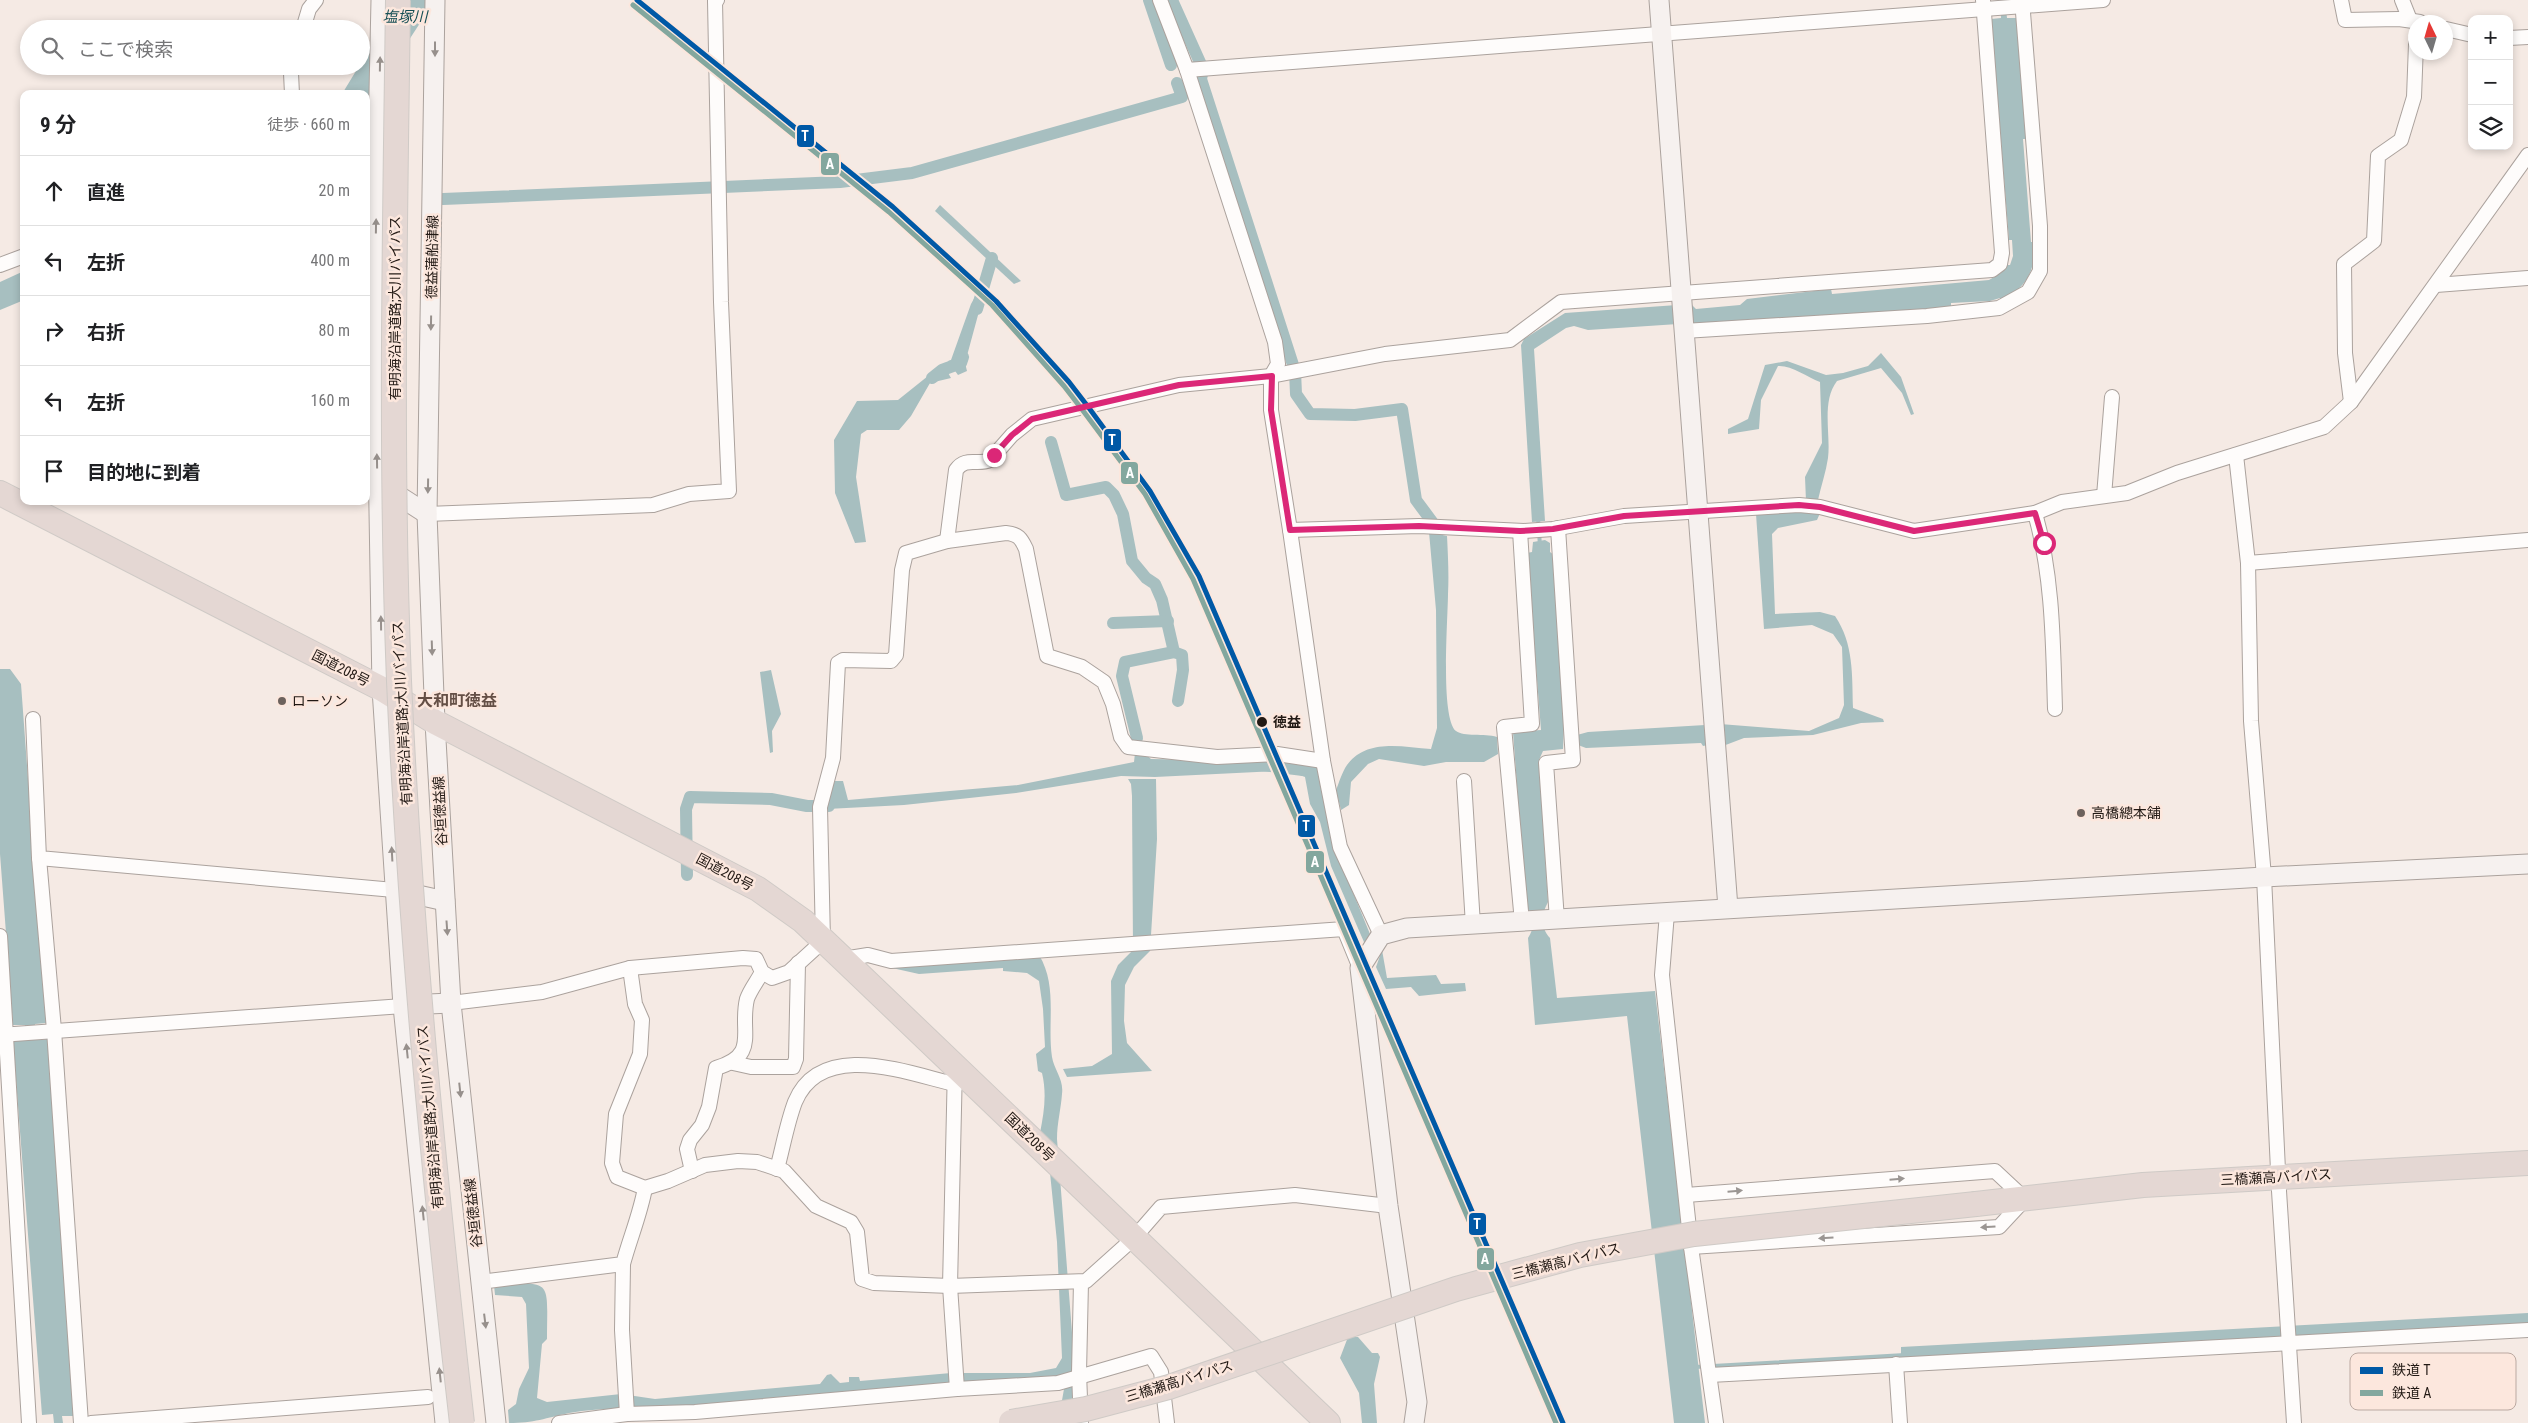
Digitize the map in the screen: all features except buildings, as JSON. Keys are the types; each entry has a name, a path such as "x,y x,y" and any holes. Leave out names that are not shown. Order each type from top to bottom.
{"highway":[{"name":"有明海沿岸道路;大川バイパス","path":"398,0 394,522 399,679 413,921 434,1162 462,1423"},
{"name":"国道208号","path":"0,493 20,503"},
{"name":"国道208号","path":"23,505 382,689 435,722 758,890 802,922 843,959 954,1075 1134,1238 1328,1423"},
{"name":"三橋瀬高バイパス","path":"1008,1423 1086,1409 1169,1387 1456,1289 1580,1255 1694,1234 2025,1199 2278,1184 2528,1163"},
{"name":"三橋瀬高バイパス","path":"2278,1184 2528,1176"}],"main road":[{"path":"381,0 375,275 382,689 402,1006 445,1423"},
{"name":"徳益蒲船津線","path":"435,0 427,514 435,722"},
{"path":"1659,0 1728,908"},
{"path":"378,483 427,514"},
{"name":"谷垣徳益線","path":"435,722 451,1003 496,1423"},
{"path":"1414,1423 1417,1402 1388,1206 1360,968 1381,934 1407,928 1728,908 2264,877 2528,864"},
{"path":"394,890 445,901"},
{"path":"402,1006 451,1003"}],"street":[{"path":"306,20 309,9 316,0"},
{"path":"427,514 653,505 689,494 729,491 718,170 715,1 717,0"},
{"path":"1160,0 1187,70 1274,342 1278,364 1272,376 1271,410 1323,761 1340,847 1381,934"},
{"path":"1187,70 1662,34 1983,5 2103,0"},
{"path":"2341,0 2345,20 2408,22"},
{"path":"2402,0 2412,15"},
{"path":"1684,331 1927,316 1999,308 2028,292 2040,271 2040,244 2022,3"},
{"path":"946,541 956,470 961,464 968,461 986,462 990,460 1012,435 1032,419 1179,385 1272,376 1385,354 1510,340 1561,302 1992,270 2000,264 2002,253 1983,5"},
{"path":"2453,31 2468,34"},
{"path":"2513,38 2528,37"},
{"path":"2351,402 2345,353 2344,264 2374,241 2378,156 2401,140 2414,97 2415,60"},
{"path":"291,75 292,90"},
{"path":"1290,530 1419,526 1520,531 1556,528 1624,516 1697,510 1806,506 1820,507 1914,531 2035,513 2062,502 2127,493 2177,473 2324,427 2351,402 2528,155"},
{"path":"0,265 20,258"},
{"path":"2436,285 2528,278"},
{"path":"2104,496 2112,397"},
{"path":"2236,455 2248,563 2251,722 2264,877 2278,1184 2294,1423"},
{"path":"2035,513 2044,543 2052,604 2055,708"},
{"path":"1552,920 1546,763 1573,760 1556,528"},
{"path":"1520,531 1532,724 1504,727 1522,922"},
{"path":"451,1003 542,992 630,968 743,958 756,959 762,972 772,978 789,972 823,941 820,807 833,758 838,663 843,660 891,661 896,656 902,570 906,553 946,541 1006,532 1016,534 1022,539 1026,549 1047,656 1082,667 1104,682 1113,704 1121,737 1128,747 1217,757 1277,754 1323,761"},
{"path":"2248,563 2528,540"},
{"path":"33,719 39,858 54,1030 81,1423"},
{"path":"1464,781 1473,925"},
{"path":"39,858 394,890"},
{"path":"1667,913 1662,975 1691,1247 1716,1423"},
{"path":"843,959 868,954 891,961 1344,929 1360,968"},
{"path":"0,936 4,1034 29,1423"},
{"path":"793,1066 796,1059 798,963"},
{"path":"630,968 634,1004 642,1020 640,1054 620,1099 616,1114 612,1162 617,1177 645,1188 706,1165 738,1161 757,1162 784,1171 816,1206 851,1222 857,1232 862,1279 874,1283 950,1286 1086,1281 1134,1238 1161,1207 1295,1195 1388,1206"},
{"path":"733,1063 745,1047 748,999 762,972"},
{"path":"4,1034 402,1006"},
{"path":"692,1171 687,1149 690,1140 702,1125 709,1107 716,1068 733,1063 751,1067 793,1066 815,1078"},
{"path":"777,1169 796,1101 815,1078 829,1070 847,1064 875,1065 954,1075 950,1286 957,1389"},
{"path":"1686,1195 1996,1171 2025,1199 1999,1227 1691,1247"},
{"path":"627,1414 622,1330 623,1264 629,1241 641,1210 645,1188"},
{"path":"480,1282 623,1264"},
{"path":"1081,1282 1078,1377 1082,1423"},
{"path":"1710,1375 2528,1330"},
{"path":"558,1423 627,1414 695,1412 957,1389 1058,1383 1152,1356 1161,1372 1167,1423"},
{"path":"1896,1364 1900,1423"},
{"path":"91,1423 428,1396"}],"water":[{"name":"塩塚川","path":"397,0 435,0 370,100 370,90 344,90 354,75 370,75 370,46"},
{"path":"2000,0 2005,0 2007,18 2016,18 2027,139 2023,139 2031,242 2034,242 2034,253 2031,270 2023,284 2010,296 2001,301 2000,298 1990,301 1951,303 1951,308 1704,325 1693,323 1588,330 1574,326 1566,328 1534,349 1545,521 1532,522 1521,345 1524,339 1565,313 1691,304 1696,309 1740,305 1747,299 1831,289 1832,294 1989,280 2001,273 2006,265 2010,265 2013,256 2012,240 2009,240 1991,19 2001,18"},
{"path":"940,205 1021,281 1014,284 935,211"},
{"path":"20,273 20,302 0,310 0,282"},
{"path":"979,290 984,293 965,363 967,371 958,375 948,361 951,360 971,304"},
{"path":"1881,353 1901,377 1914,414 1911,415 1902,393 1881,368 1837,381 1829,399 1829,449 1818,500 1806,501 1805,477 1822,443 1820,382 1794,369 1778,366 1761,400 1759,429 1728,434 1728,429 1748,419 1765,365 1787,361 1826,375 1843,373 1868,366"},
{"path":"943,364 951,378 930,383 911,416 899,430 867,430 861,434 856,477 866,542 855,543 835,493 834,440 857,401 898,400"},
{"path":"1821,511 1817,520 1778,528 1772,534 1775,614 1820,612 1835,616 1846,638 1849,649 1853,708 1883,719 1884,722 1861,723 1813,735 1744,738 1723,746 1720,724 1809,731 1839,718 1844,705 1842,647 1833,634 1812,625 1764,629 1756,514"},
{"path":"1429,532 1447,536 1446,688 1451,722 1456,731 1460,733 1497,737 1498,754 1484,762 1446,762 1424,766 1379,759 1368,764 1351,782 1349,805 1341,810 1336,790 1345,768 1355,756 1364,751 1386,746 1431,749 1437,728 1436,610"},
{"path":"1545,540 1550,543 1550,552 1554,555 1564,725 1563,749 1543,751 1539,760 1548,902 1543,916 1543,925 1550,938 1557,998 1655,991 1705,1423 1674,1423 1627,1016 1535,1025 1528,938 1533,922 1526,906 1513,732 1541,730 1527,553 1532,552 1533,542"},
{"path":"0,669 10,669 21,684 46,1023 35,1024 35,1040 49,1039 75,1416 62,1416 63,1423 54,1423 53,1414 42,1415 13,1041 26,1039 25,1025 13,1025 0,854"},
{"path":"771,670 781,714 772,731 773,752 770,753 760,672"},
{"path":"1705,725 1708,745 1703,746 1701,743 1586,748 1578,745 1577,735 1588,732"},
{"path":"1143,752 1151,759 1265,761 1276,763 1278,771 1155,777 1121,776 1016,793 904,805 827,809 826,799 835,781 843,781 848,800 1018,785 1134,762 1135,753"},
{"path":"1285,761 1317,767 1334,846 1372,939 1367,949 1331,866 1320,822 1310,804 1305,777 1288,771"},
{"path":"1128,779 1156,779 1157,839 1150,951 1134,967 1125,985 1124,1021 1127,1043 1152,1071 1067,1077 1063,1069 1092,1066 1112,1054 1111,981 1118,965 1133,950 1132,796 1131,784"},
{"path":"1382,950 1387,978 1436,975 1441,984 1465,983 1466,991 1419,996 1411,987 1386,989 1376,967"},
{"path":"1039,955 1048,979 1051,1005 1052,1057 1062,1089 1057,1139 1076,1384 1067,1423 1058,1423 1064,1389 1063,1377 653,1410 590,1410 533,1421 509,1423 508,1410 516,1404 519,1389 529,1368 526,1304 522,1297 495,1295 494,1285 528,1283 543,1288 547,1305 547,1339 542,1344 537,1398 547,1402 621,1394 655,1399 820,1384 827,1375 831,1374 840,1383 849,1382 849,1377 859,1377 860,1381 951,1373 1030,1373 1056,1368 1062,1358 1057,1242 1047,1143 1040,1133 1045,1096 1042,1073 1038,1071 1036,1054 1045,1047 1039,981 1027,973 1003,971 1003,968 919,974 892,968 893,964"},
{"path":"2528,1313 2528,1325 1901,1361 1901,1347"},
{"path":"1348,1337 1358,1337 1372,1353 1378,1353 1380,1357 1374,1384 1377,1423 1362,1423 1359,1393 1340,1358"}],"waterway":[{"path":"1149,0 1171,65"},
{"path":"1172,0 1203,69 1201,79 1295,371 1296,394 1310,414 1355,415 1402,409 1416,500 1436,527 1437,534"},
{"path":"443,199 840,182 912,173 1182,97 1177,83"},
{"path":"977,309 992,258"},
{"path":"932,378 942,370 961,363 963,357"},
{"path":"1051,442 1066,495 1106,487 1114,495 1123,514 1132,561 1146,578 1155,584 1162,600 1174,652 1182,655 1183,670 1178,701"},
{"path":"1538,518 1540,546"},
{"path":"1113,623 1168,621"},
{"path":"1137,738 1122,676 1125,662 1174,652"},
{"path":"1261,765 1303,770"},
{"path":"687,875 686,809 690,797 771,799 807,806 829,806"},
{"path":"1695,1367 1905,1355"}],"rail line":[{"name":"T","path":"637,0 893,207 996,301 1069,382 1150,491 1199,576 1563,1423"},
{"name":"A","path":"633,5 889,212 992,305 1064,386 1145,494 1193,579 1556,1423"}],"place":[{"name":"ローソン","path":"282,701"},
{"name":"徳益","path":"1262,722"},
{"name":"高橋總本舗","path":"2081,813"}],"district":[{"name":"大和町徳益","path":"457,700"}],"route":[{"path":"994,455 1012,435 1032,419 1089,408 1179,385 1272,376 1271,410 1290,530 1419,526 1520,531 1553,529 1624,516 1799,505 1820,507 1914,531 2035,513 2044,543"}]}
